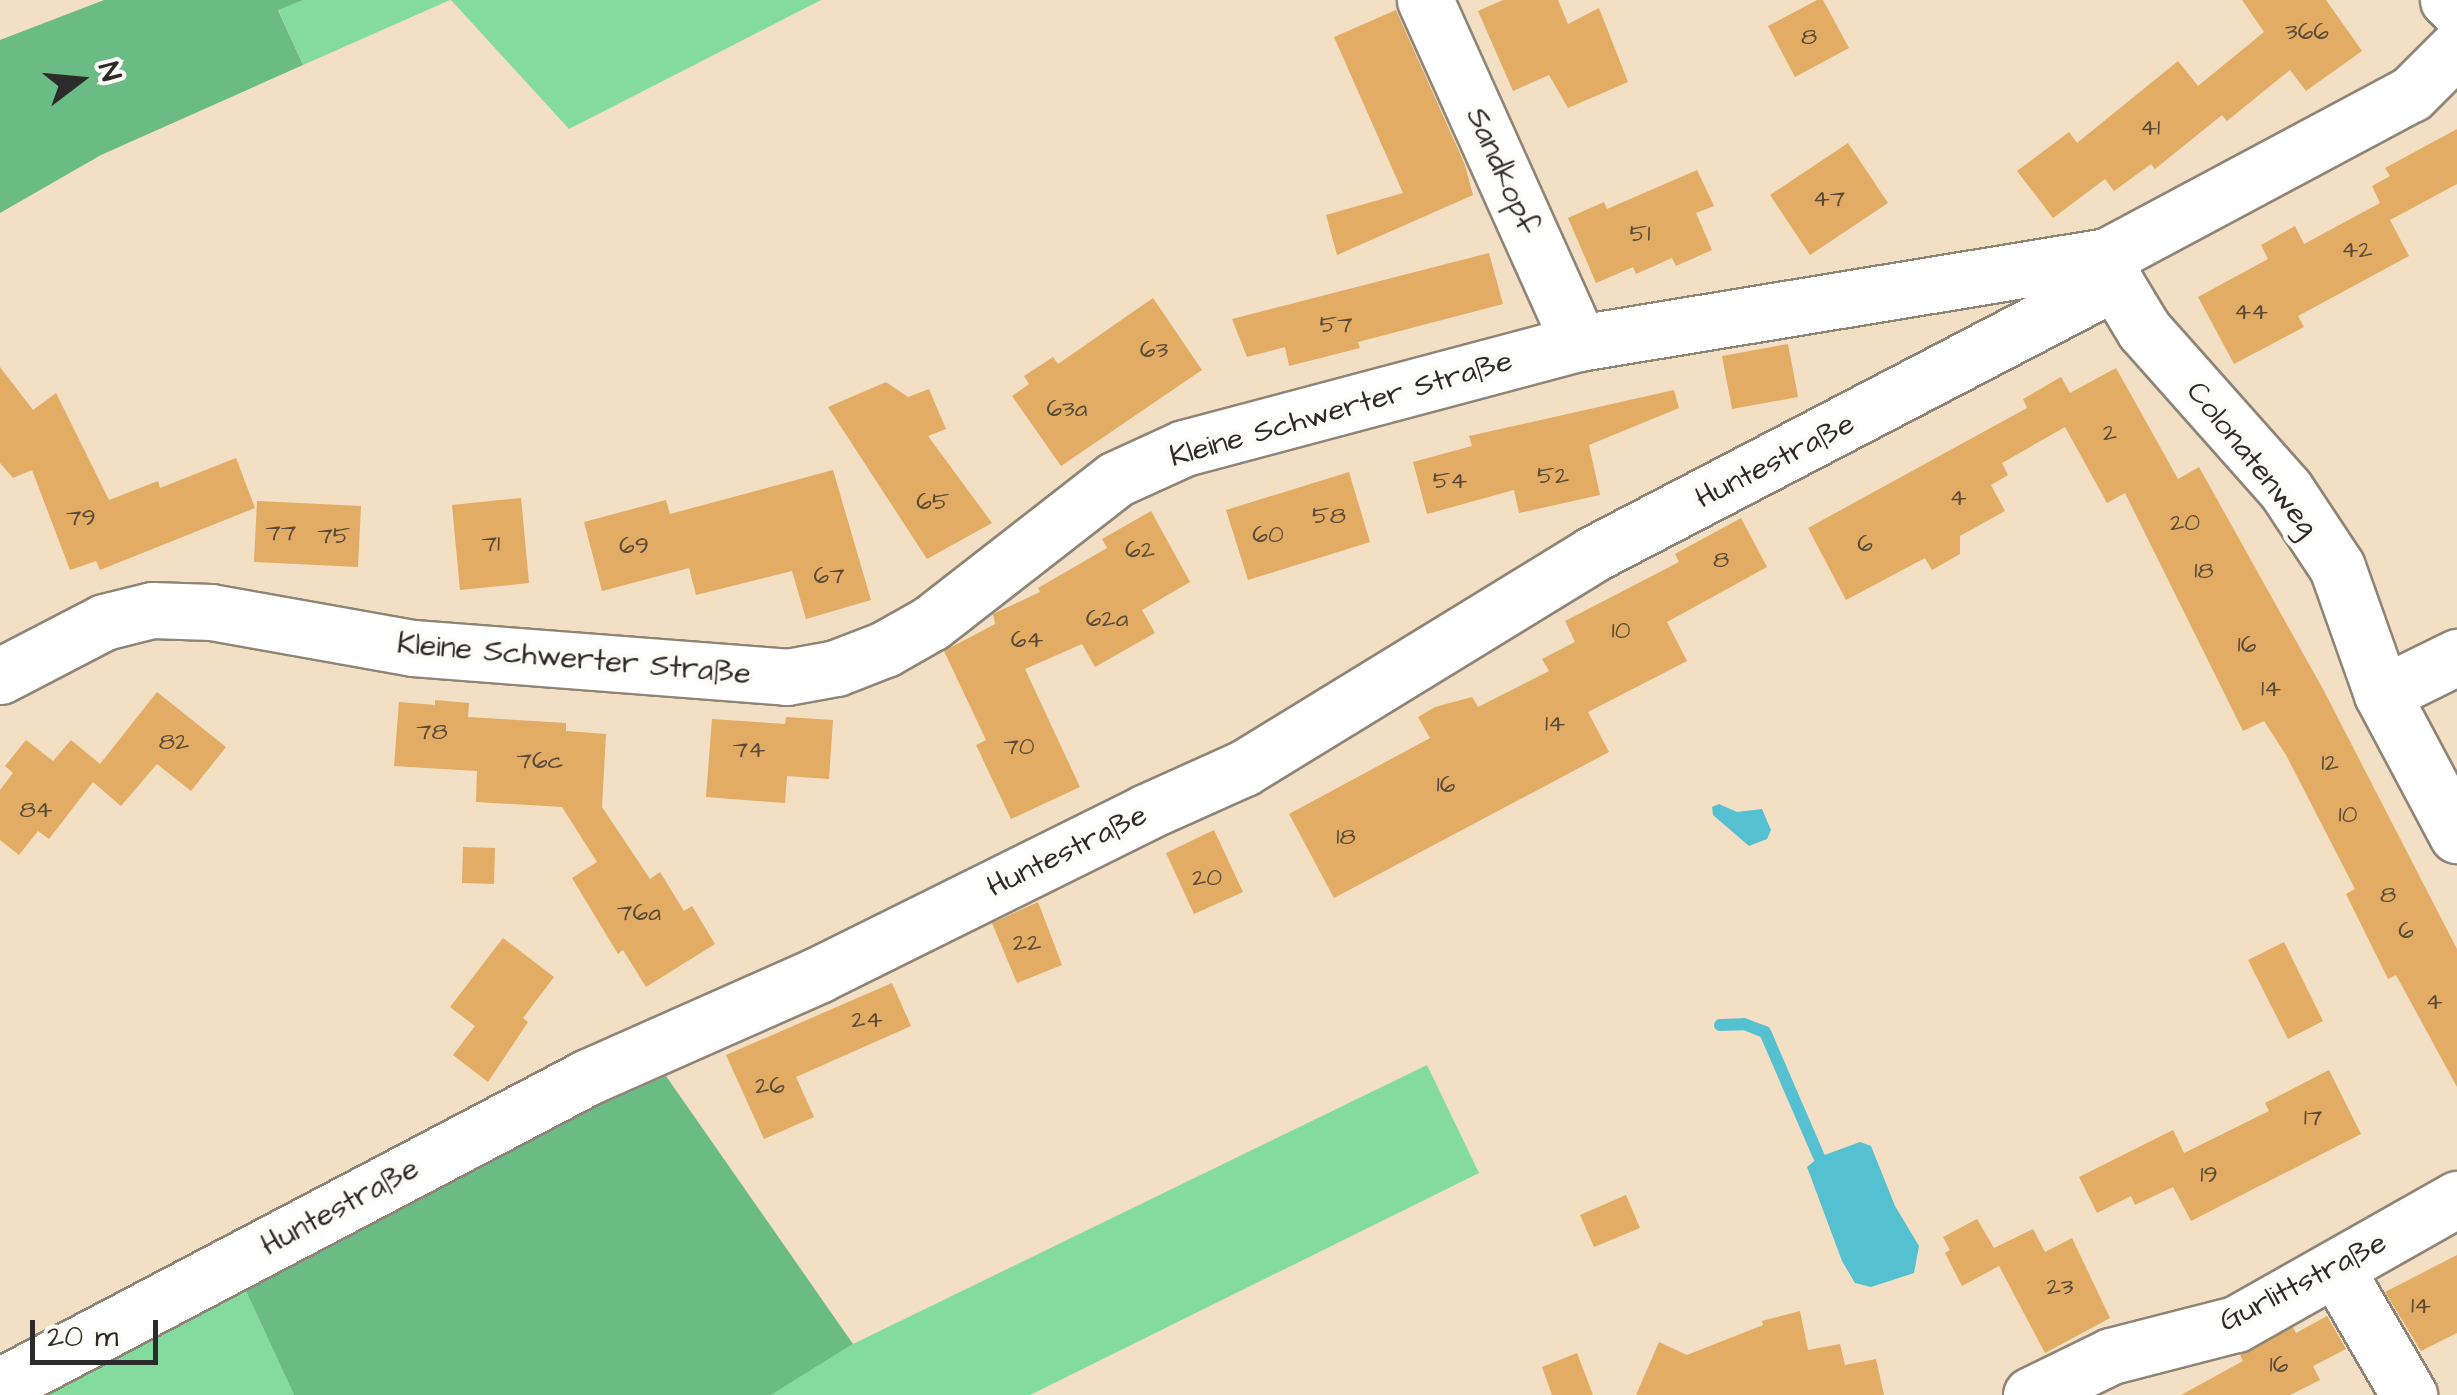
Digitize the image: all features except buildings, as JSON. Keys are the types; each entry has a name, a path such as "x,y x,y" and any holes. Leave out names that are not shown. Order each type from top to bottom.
{"street":[{"name":"Sandkopf","path":"1425,0 1579,342"},
{"path":"2448,0 2457,10"},
{"name":"Kleine Schwerter Straße","path":"0,676 104,622 152,610 211,612 413,648 786,676 836,668 885,649 931,623 1116,479 1184,448 1579,342 2111,269 2411,94 2457,48"},
{"name":"Colonatenweg","path":"2111,269 2144,330 2286,490 2337,567 2382,694 2457,836"},
{"name":"Huntestraße","path":"0,1386 588,1077 818,975 1146,812 1244,768 1592,554 2111,269"},
{"path":"2382,694 2457,657"},
{"name":"Gurlittstraße","path":"2032,1395 2111,1356 2236,1324 2457,1199"},
{"path":"2336,1269 2409,1395"}],"green space":[{"path":"104,0 303,0 278,10 303,65 101,155 0,213 0,40"},
{"path":"303,0 450,0 303,65 278,9"},
{"path":"451,0 821,0 569,129"},
{"path":"1427,1065 1479,1173 1030,1395 771,1395 853,1344"},
{"path":"666,1076 853,1344 771,1395 294,1395 246,1291 519,1140"},
{"path":"246,1291 294,1395 38,1395"}],"water":[{"path":"1719,804 1737,812 1762,809 1771,830 1767,839 1749,846 1713,815 1712,807"},
{"path":"1860,1142 1871,1146 1895,1206 1919,1246 1914,1273 1871,1287 1855,1283 1842,1261 1807,1167 1819,1157"}],"waterway":[{"path":"1720,1025 1744,1024 1765,1032 1819,1157"}]}
